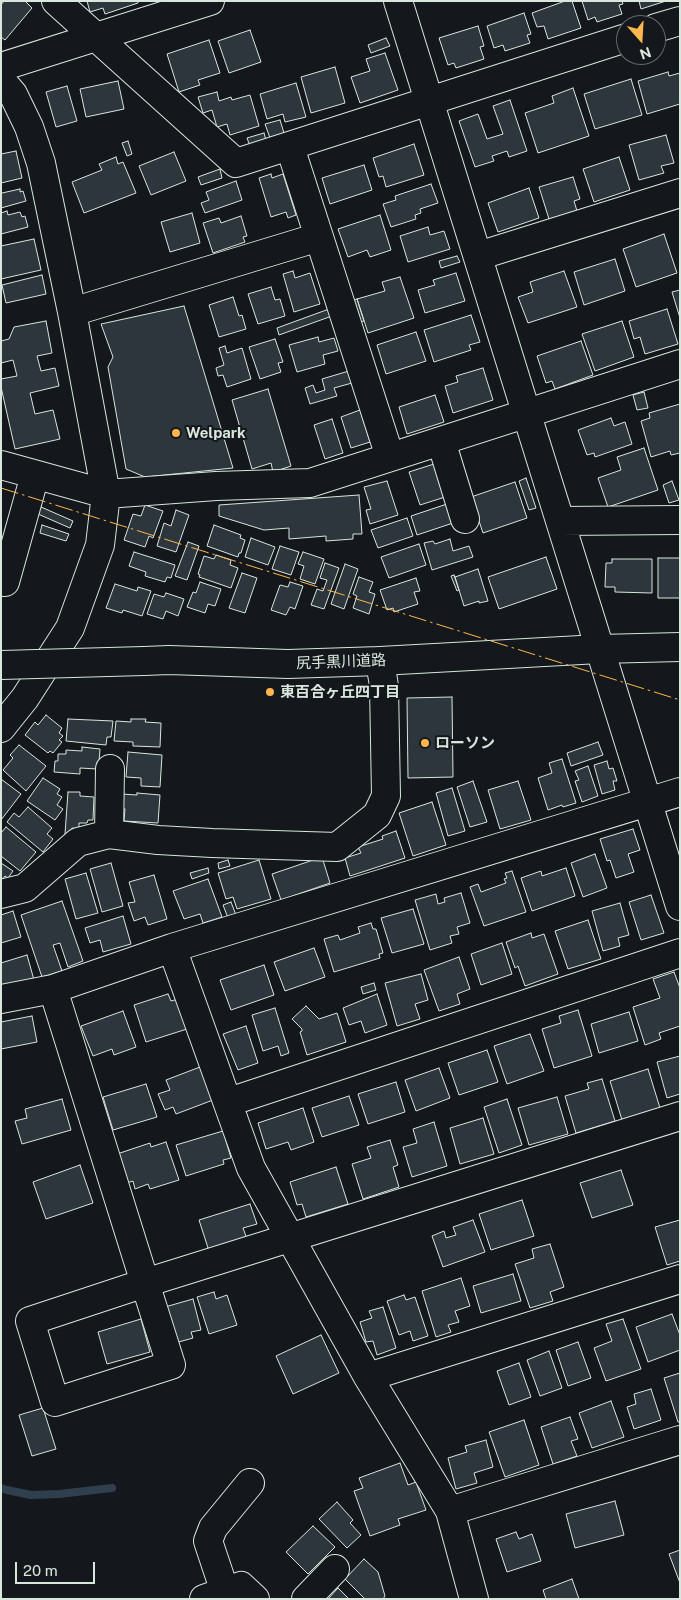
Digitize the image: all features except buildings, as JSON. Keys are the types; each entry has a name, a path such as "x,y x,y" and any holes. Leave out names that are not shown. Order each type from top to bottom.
{"street":[{"path":"56,1 236,163 616,41"},
{"path":"1,67 210,1"},
{"path":"398,1 680,906"},
{"path":"666,25 680,21"},
{"path":"1,80 13,94 29,126 41,163 72,312 106,494 100,546 70,628 24,698 1,728"},
{"path":"290,147 390,457"},
{"path":"478,256 680,193"},
{"path":"72,312 319,237"},
{"path":"1,465 106,494 216,486 310,483 680,364"},
{"path":"441,440 465,519"},
{"path":"5,582 35,474"},
{"path":"561,521 680,520"},
{"name":"尻手黒川道路","path":"1,665 144,660 288,664 599,649 680,647"},
{"path":"1,894 25,888 78,842 109,834 158,840 336,847 377,815 386,796 384,686 380,661"},
{"path":"109,834 110,769"},
{"path":"1,999 53,989 172,948 680,792"},
{"path":"172,948 229,1102 251,1168 368,1377 450,1511 474,1599"},
{"path":"229,1102 680,953"},
{"path":"53,989 144,1283 171,1365 55,1402 30,1321 144,1283 680,1116"},
{"path":"368,1377 680,1279"},
{"path":"450,1511 680,1440"},
{"path":"250,1483 213,1528 208,1541 214,1595 242,1586 255,1599"},
{"path":"306,1599 335,1569"}],"waterway":[{"path":"1,1488 31,1495 112,1488"}],"power":[{"path":"1,488 680,700"}],"place":[{"name":"Welpark","path":"176,433"},
{"name":"東百合ヶ丘四丁目","path":"270,692"},
{"name":"ローソン","path":"425,743"}]}
